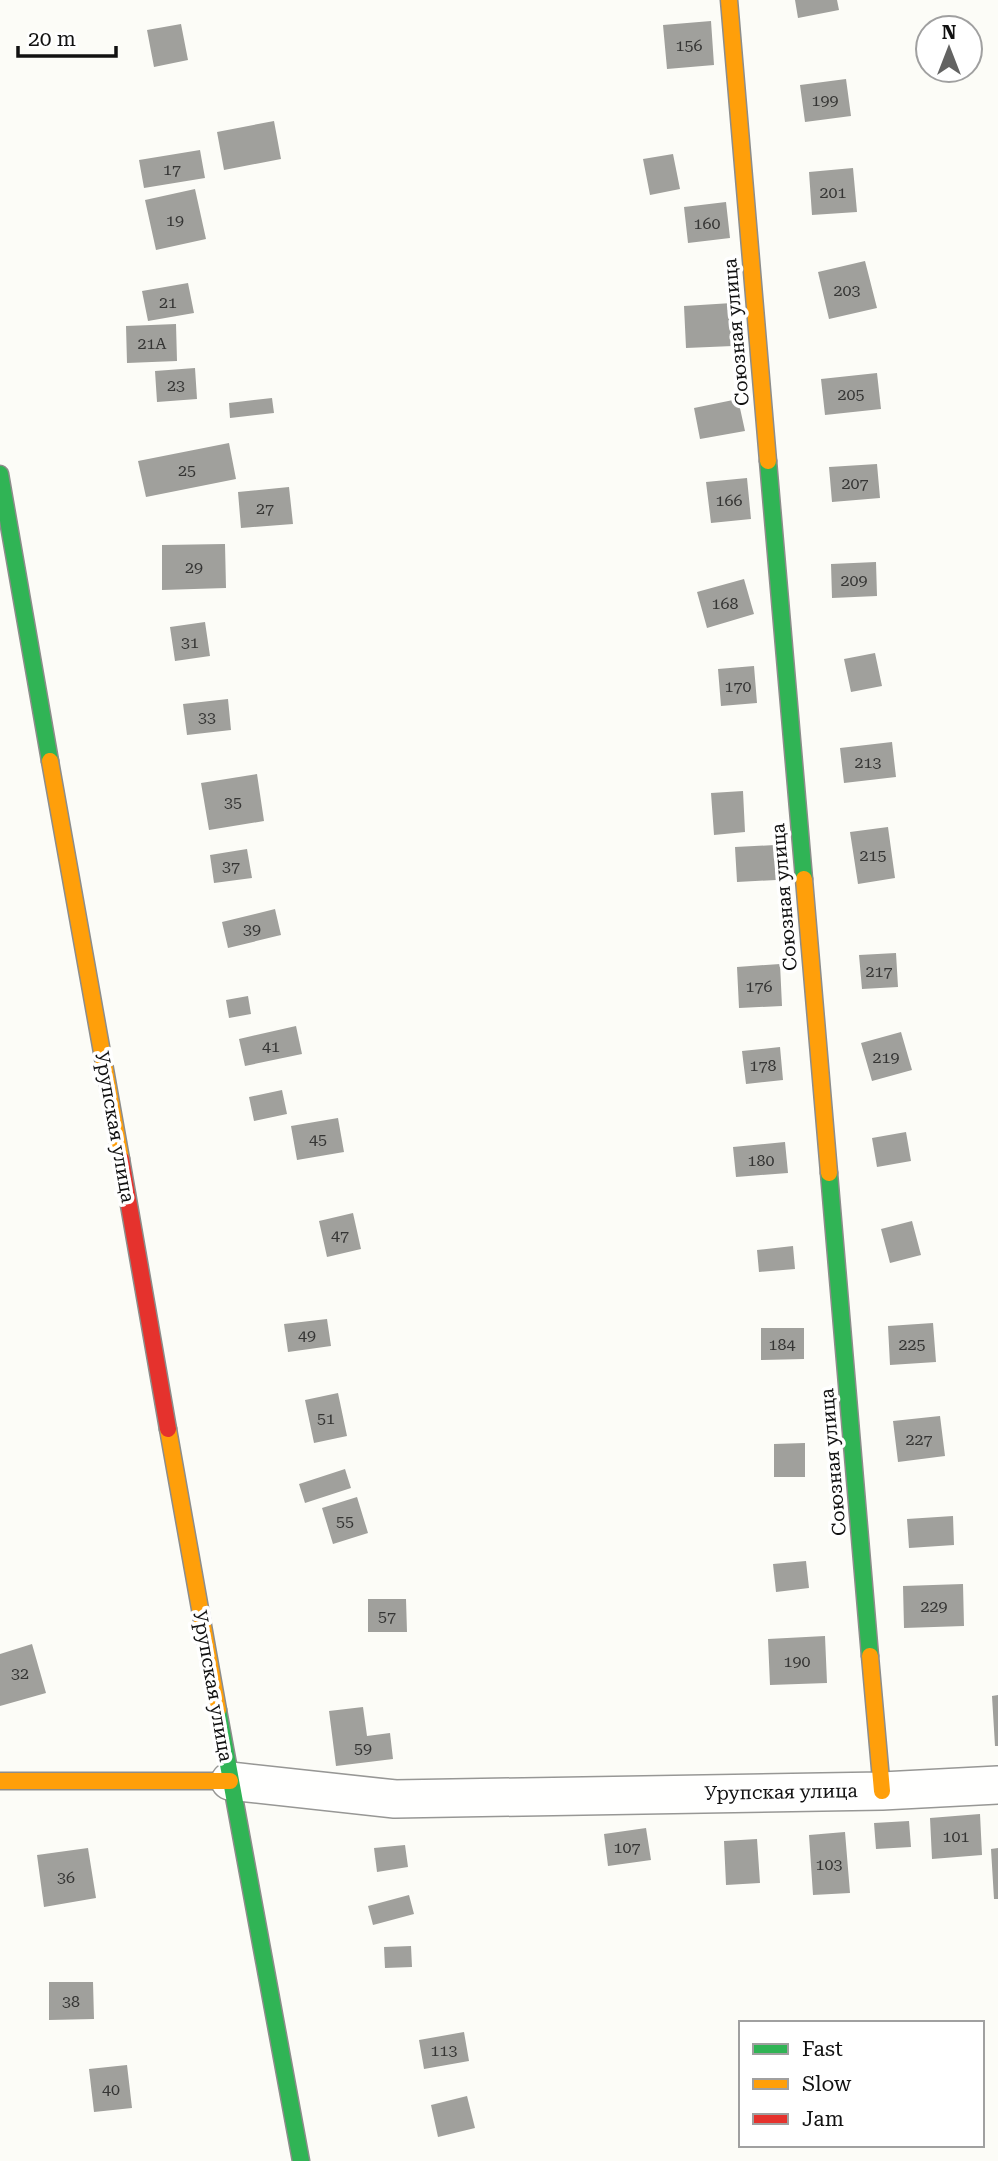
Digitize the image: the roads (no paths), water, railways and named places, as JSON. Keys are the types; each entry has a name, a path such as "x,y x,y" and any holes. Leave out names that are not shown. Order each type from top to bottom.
{"street":[{"name":"Союзная улица","path":"729,0 882,1791"},
{"name":"Урупская улица","path":"0,474 230,1781 300,2161"},
{"name":"Урупская улица","path":"0,1781 230,1781 395,1799 882,1791 998,1785"}]}
